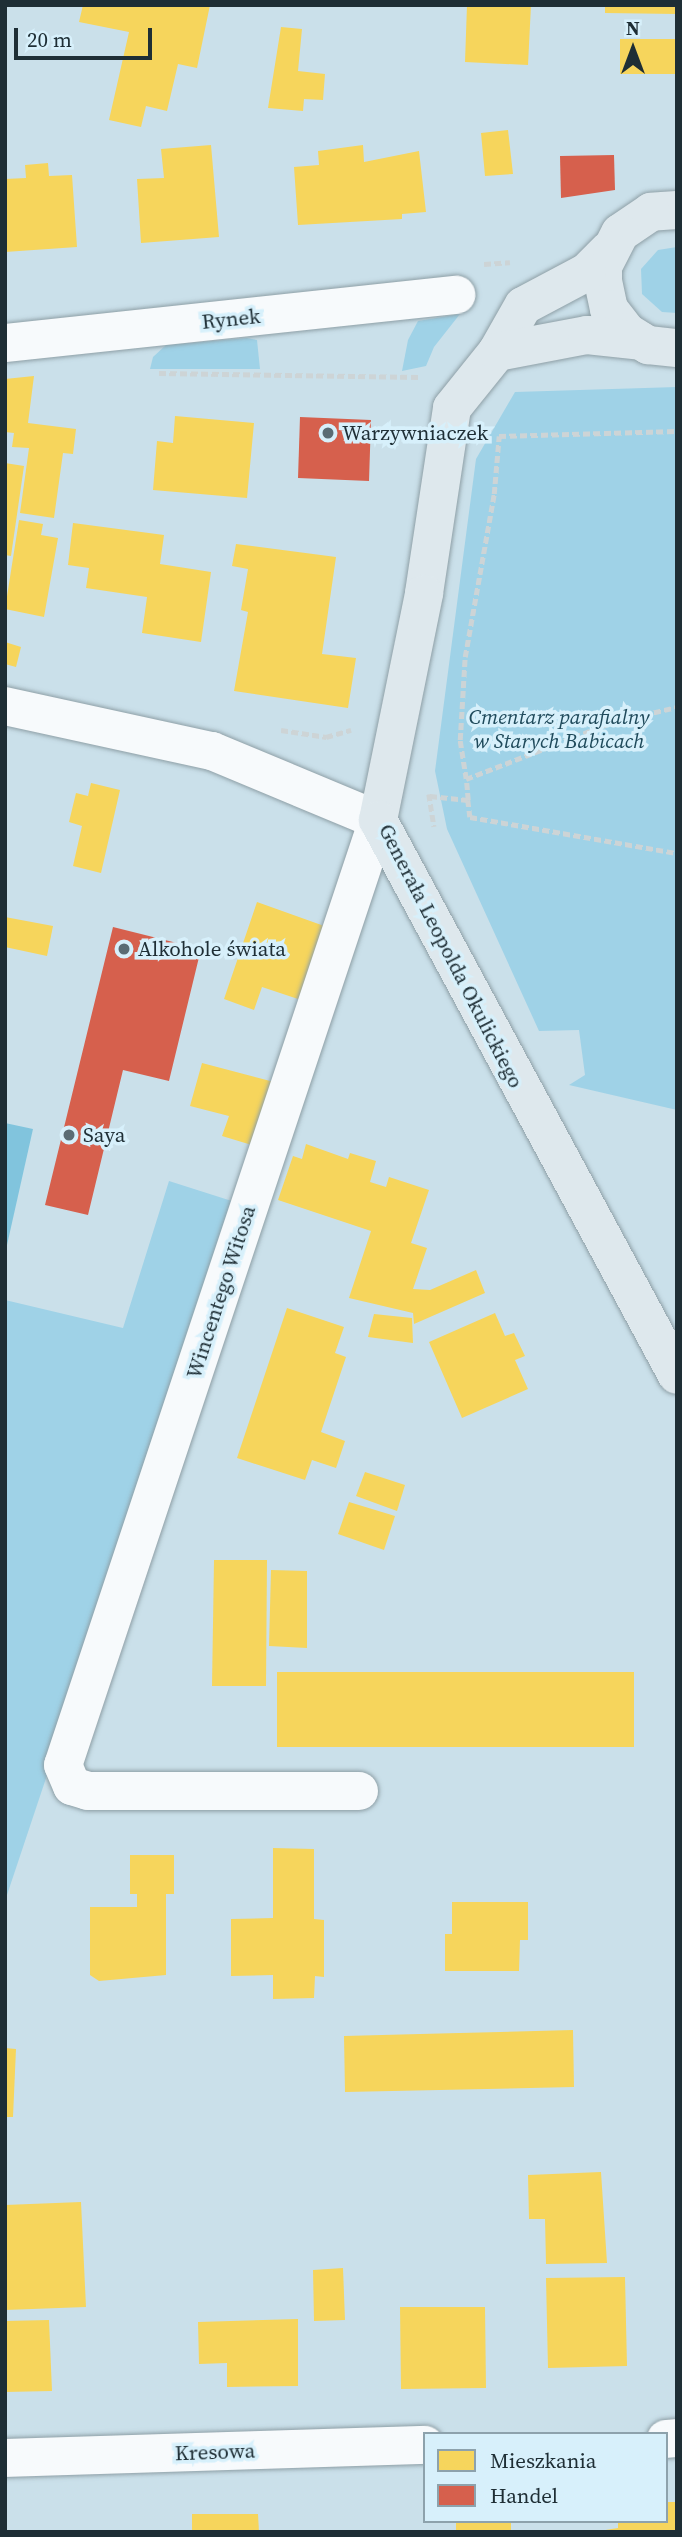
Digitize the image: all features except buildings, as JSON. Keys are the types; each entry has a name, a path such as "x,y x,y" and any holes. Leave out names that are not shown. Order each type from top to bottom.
{"main road":[{"name":"Generała Leopolda Okulickiego","path":"674,208 634,221 587,272 523,306 497,352 452,408 424,594 378,820 677,1375"},
{"path":"609,250 603,266 604,296 616,321 659,345"},
{"path":"497,352 587,335 659,345"}],"street":[{"name":"Rynek","path":"5,344 456,295"},
{"path":"5,706 212,751 378,820"},
{"name":"Wincentego Witosa","path":"359,1791 88,1791 72,1786 63,1765 378,820"},
{"name":"Kresowa","path":"5,2458 423,2445"}],"path":[{"path":"677,431 499,436 494,494 465,657 460,740 470,817 677,853"},
{"path":"466,779 612,722 677,707"},
{"path":"268,728 326,737 361,724"},
{"path":"430,796 468,800"}],"green space":[{"path":"677,247 677,313 662,312 642,294 641,269 658,250"},
{"path":"460,314 434,347 426,366 402,371 408,340 418,321"},
{"path":"247,338 257,340 260,369 150,369 153,357 166,345"},
{"name":"Cmentarz parafialny w Starych Babicach","path":"677,387 677,1110 569,1085 585,1075 579,1030 539,1031 447,829 435,771 476,459 515,392"},
{"path":"169,1181 238,1203 5,1901 5,1300 123,1328"}],"shaded area":[{"path":"5,1123 33,1129 5,1254"}],"place":[{"name":"Warzywniaczek","path":"328,433"},
{"name":"Alkohole świata","path":"124,949"},
{"name":"Saya","path":"69,1135"}]}
